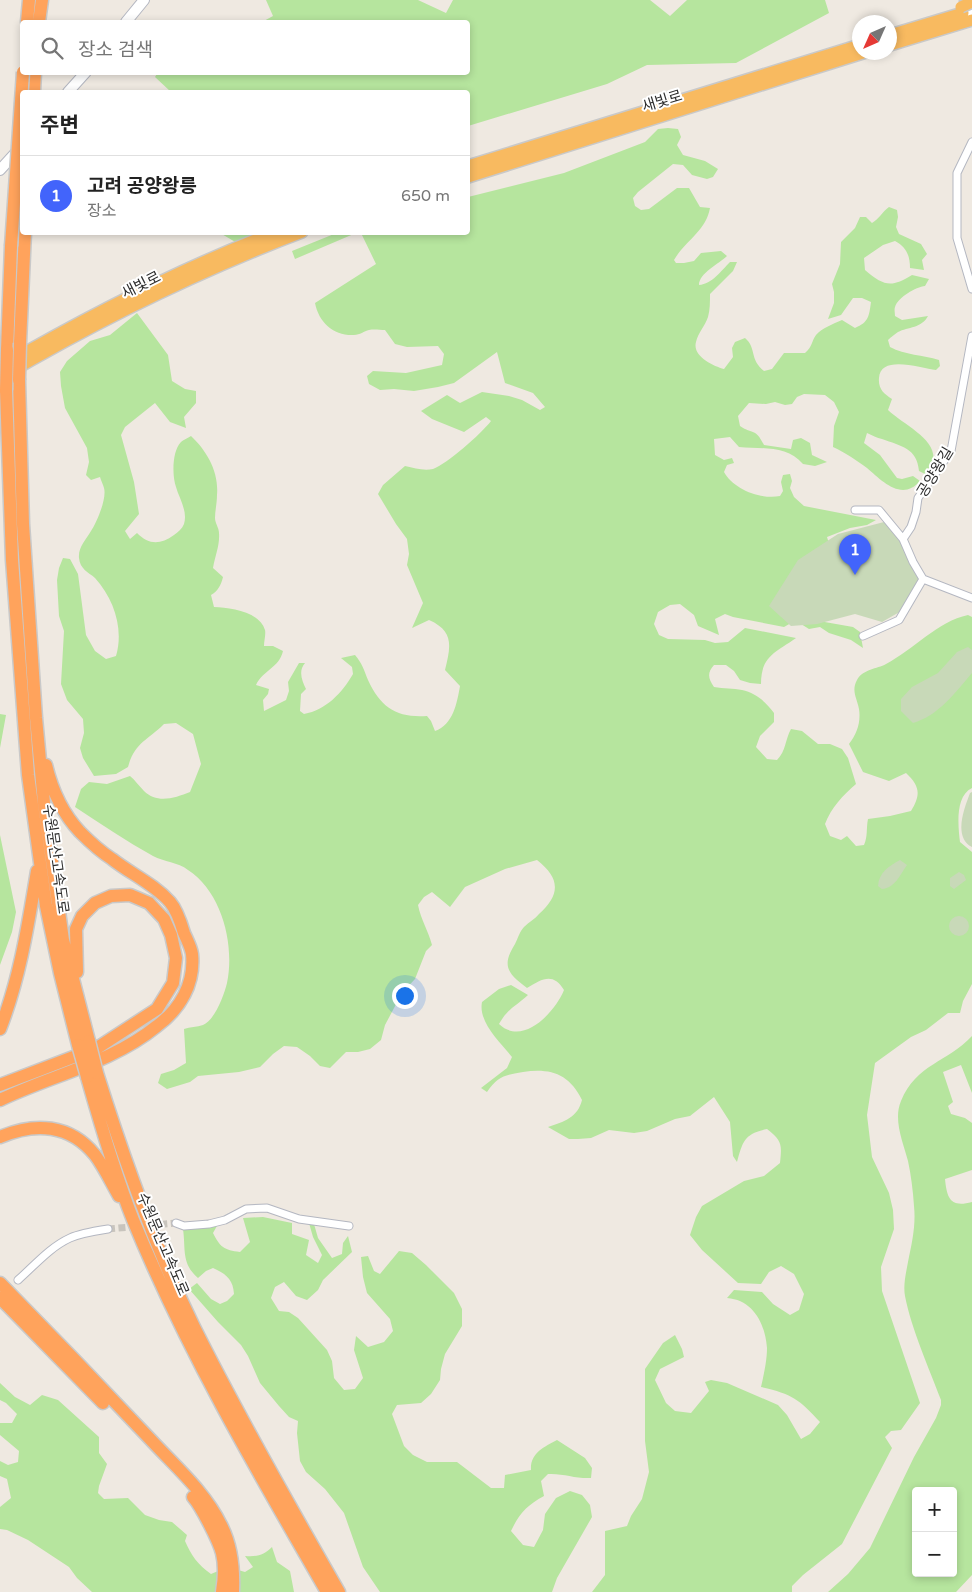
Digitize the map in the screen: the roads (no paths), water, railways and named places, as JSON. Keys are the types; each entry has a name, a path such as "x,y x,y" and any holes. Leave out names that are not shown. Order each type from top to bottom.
{"highway":[{"path":"27,20 29,0"},
{"path":"39,20 42,0"},
{"path":"897,42 967,13 972,2"},
{"path":"897,33 967,13"},
{"name":"새빛로","path":"470,165 852,47"},
{"name":"새빛로","path":"470,176 852,56"},
{"name":"수원문산고속도로","path":"22,90 23,75"},
{"path":"34,90 35,75"},
{"name":"수원문산고속도로","path":"20,116 11,246 7,350 3,384 12,560 26,748 39,861 60,973 92,1075 152,1232 193,1326 259,1451 339,1592"},
{"name":"수원문산고속도로","path":"26,235 19,380 23,524 36,718 44,803 63,940 79,1004 83,1043"},
{"name":"새빛로","path":"0,367 47,346 213,258 269,235"},
{"name":"새빛로","path":"113,311 240,256 295,235"},
{"name":"새빛로","path":"3,384 47,346"},
{"path":"0,1100 126,1047 158,1026 178,1007 190,984 192,954 180,921 170,903 148,883 111,859 80,832 64,812 49,778 36,718"},
{"path":"0,1029 11,1001 22,958 39,861"},
{"path":"0,1085 97,1048 157,1009 173,983 176,958 171,935 164,919 149,903 130,896 111,896 95,903 82,916 76,929 79,1004"},
{"name":"수원문산고속도로","path":"92,1075 97,1115 132,1219 180,1322 229,1418 327,1592"},
{"path":"0,1137 15,1130 50,1128 80,1139 95,1156 132,1219"},
{"path":"0,1283 206,1500 222,1526 231,1550 234,1577 233,1592"},
{"path":"0,1298 199,1504 222,1553 222,1592"}],"main road":[{"path":"128,20 144,0"},
{"path":"70,90 83,75"},
{"path":"0,170 20,147"}],"street":[{"path":"972,142 956,173 957,238 972,289"},
{"name":"공양왕길","path":"903,539 911,527 918,498 951,451 972,336"},
{"path":"855,510 879,510 903,539 923,579 972,598"},
{"path":"863,636 899,620 923,579"},
{"path":"176,1223 184,1226 209,1224 225,1220 246,1209 267,1208 299,1219 349,1226"},
{"path":"18,1280 64,1241 81,1234 108,1229"}],"tunnel":[{"path":"108,1229 176,1223"}],"place":[{"name":"고려 공양왕릉","path":"855,575"}]}
